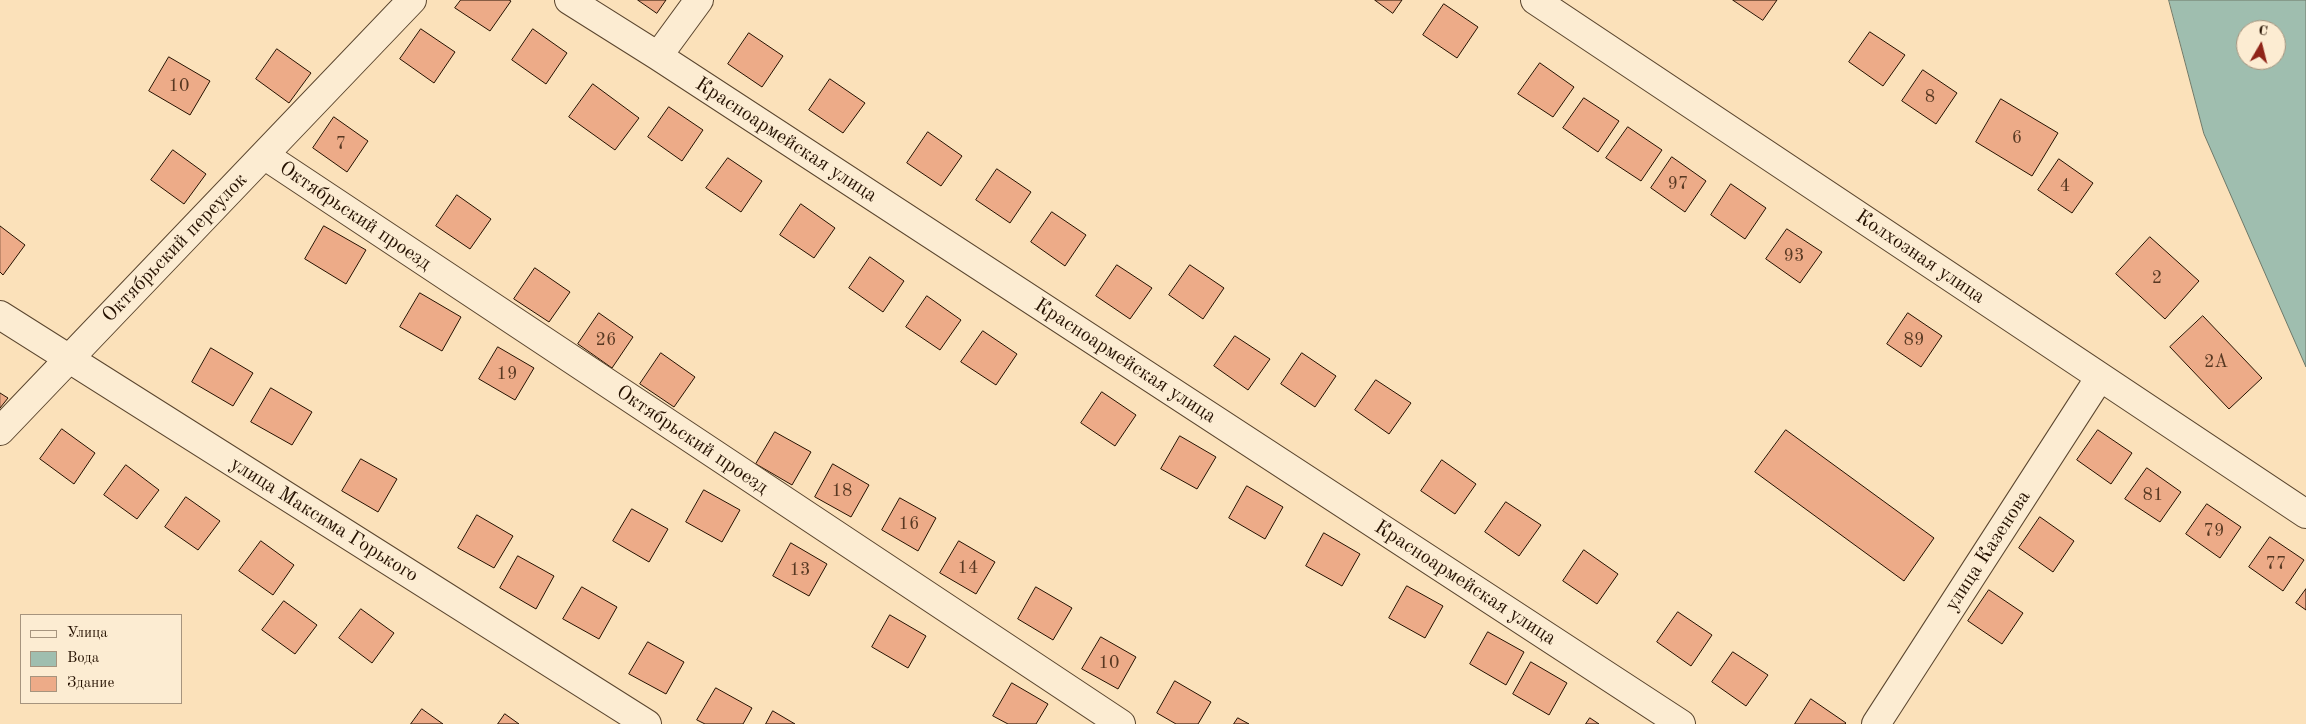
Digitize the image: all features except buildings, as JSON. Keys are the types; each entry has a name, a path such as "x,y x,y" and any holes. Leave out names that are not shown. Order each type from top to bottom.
{"street":[{"name":"Октябрьский переулок","path":"0,431 412,0"},
{"name":"Красноармейская улица","path":"568,0 658,56 1681,724"},
{"path":"658,56 699,0"},
{"name":"Колхозная улица","path":"1535,0 2306,514"},
{"name":"Октябрьский проезд","path":"264,155 1121,724"},
{"name":"улица Максима Горького","path":"0,315 647,724"},
{"name":"улица Казенова","path":"1876,724 2100,377"}],"water":[{"path":"2169,0 2306,0 2306,367 2204,134"}]}
